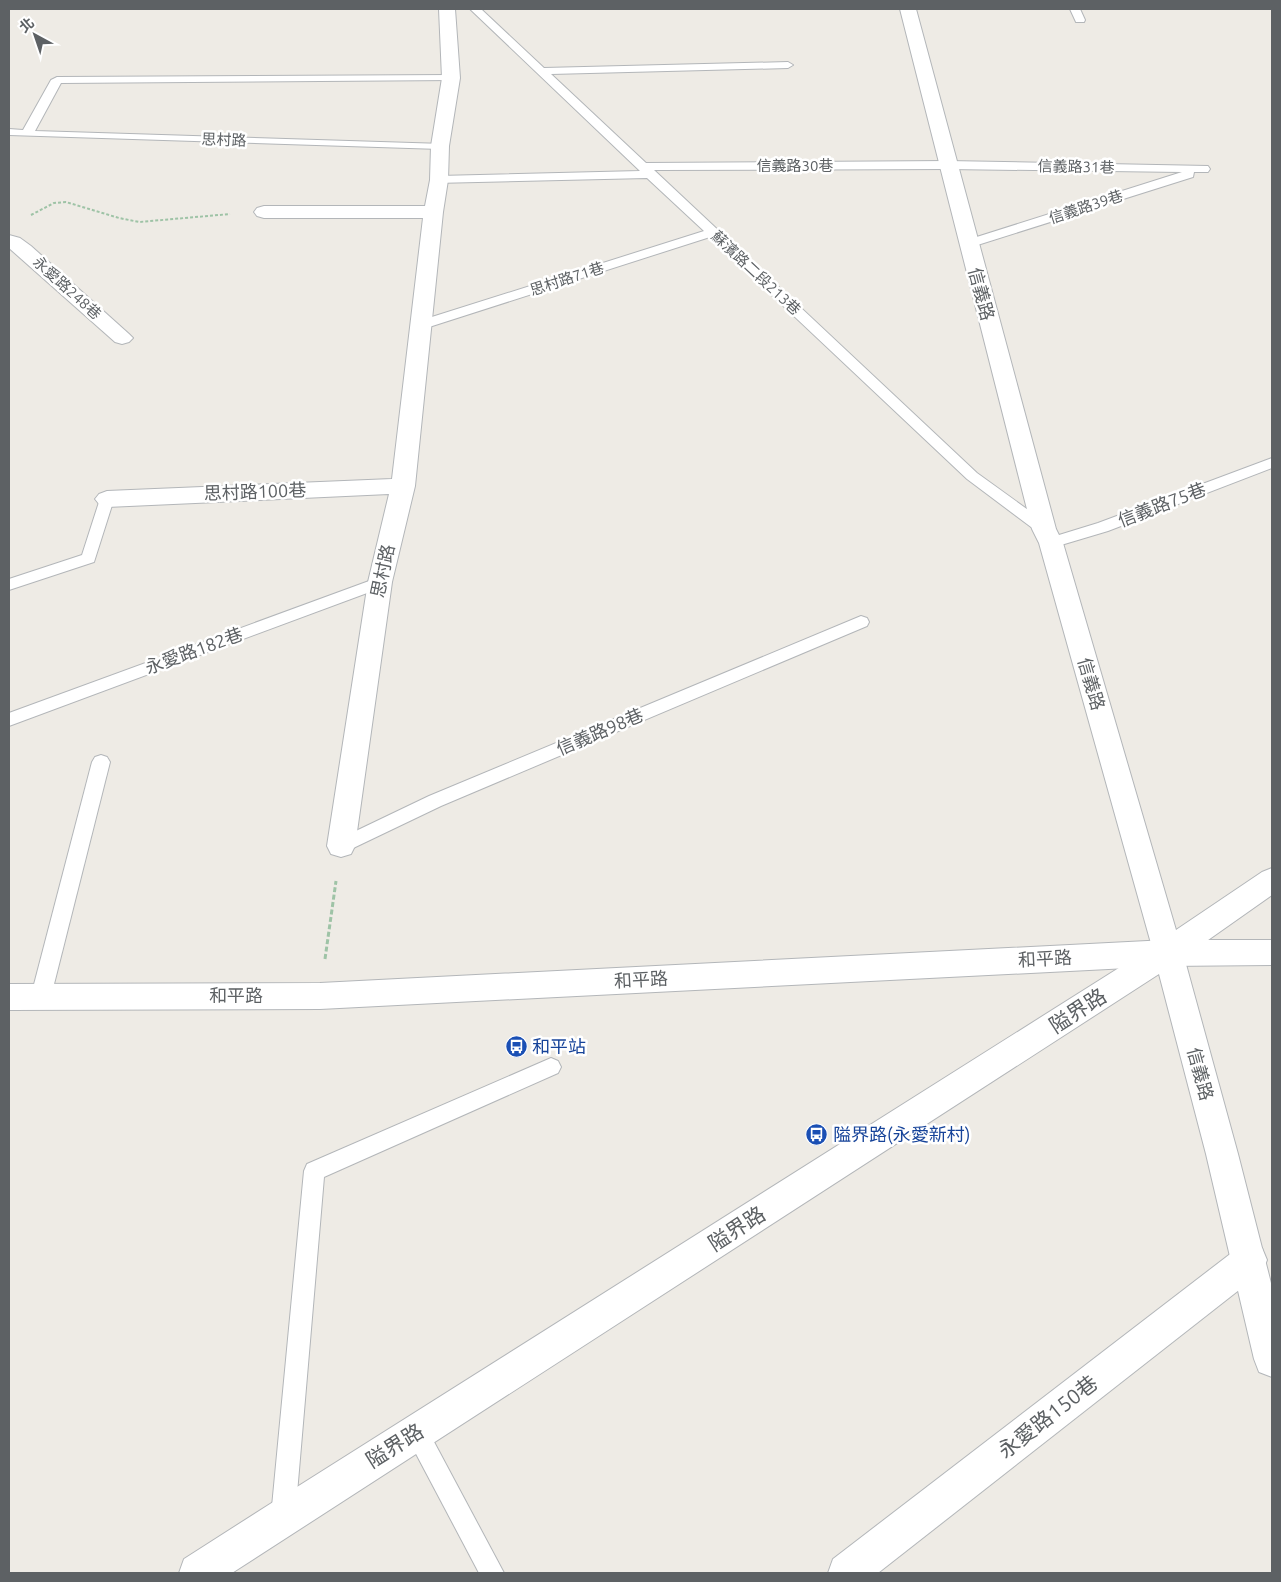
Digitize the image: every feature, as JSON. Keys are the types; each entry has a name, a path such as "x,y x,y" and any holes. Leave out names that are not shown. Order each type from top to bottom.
{"street":[{"name":"思村路","path":"341,846 380,582 403,486 433,212 439,180 440,146 451,78 447,9"},
{"name":"信義路","path":"908,9 968,244 1048,536 1168,953 1250,1260 1272,1360"},
{"path":"264,212 433,212"},
{"name":"永愛路248巷","path":"9,241 24,250 122,338"},
{"name":"思村路100巷","path":"107,498 403,486"},
{"name":"隘界路","path":"198,1573 1168,953 1272,880"},
{"name":"和平路","path":"9,997 320,996 1168,953 1272,953"},
{"name":"永愛路150巷","path":"847,1573 1250,1260"}],"lane":[{"name":"蘇濱路二段213巷","path":"475,9 645,171 713,232 972,476 1048,536"},
{"path":"1075,9 1080,20"},
{"path":"541,71 788,65"},
{"path":"27,134 58,80 451,78"},
{"name":"思村路","path":"9,132 440,146"},
{"name":"信義路31巷","path":"948,165 1204,169"},
{"name":"信義路30巷","path":"439,180 645,171 948,165"},
{"name":"信義路39巷","path":"968,244 1204,169"},
{"name":"思村路71巷","path":"422,325 713,232"},
{"name":"信義路75巷","path":"1048,536 1103,527 1272,463"},
{"path":"9,585 89,558 107,498"},
{"name":"永愛路182巷","path":"9,720 380,582"},
{"name":"信義路98巷","path":"341,846 435,801 861,622"},
{"path":"41,996 101,762"},
{"path":"283,1517 314,1171 551,1067"},
{"path":"417,1433 492,1573"}],"path":[{"path":"24,220 46,206 60,202 73,203 122,220 139,222 264,212"},
{"path":"320,996 341,846"}],"place":[{"name":"和平站","path":"516,1047"},
{"name":"隘界路(永愛新村)","path":"817,1135"}]}
